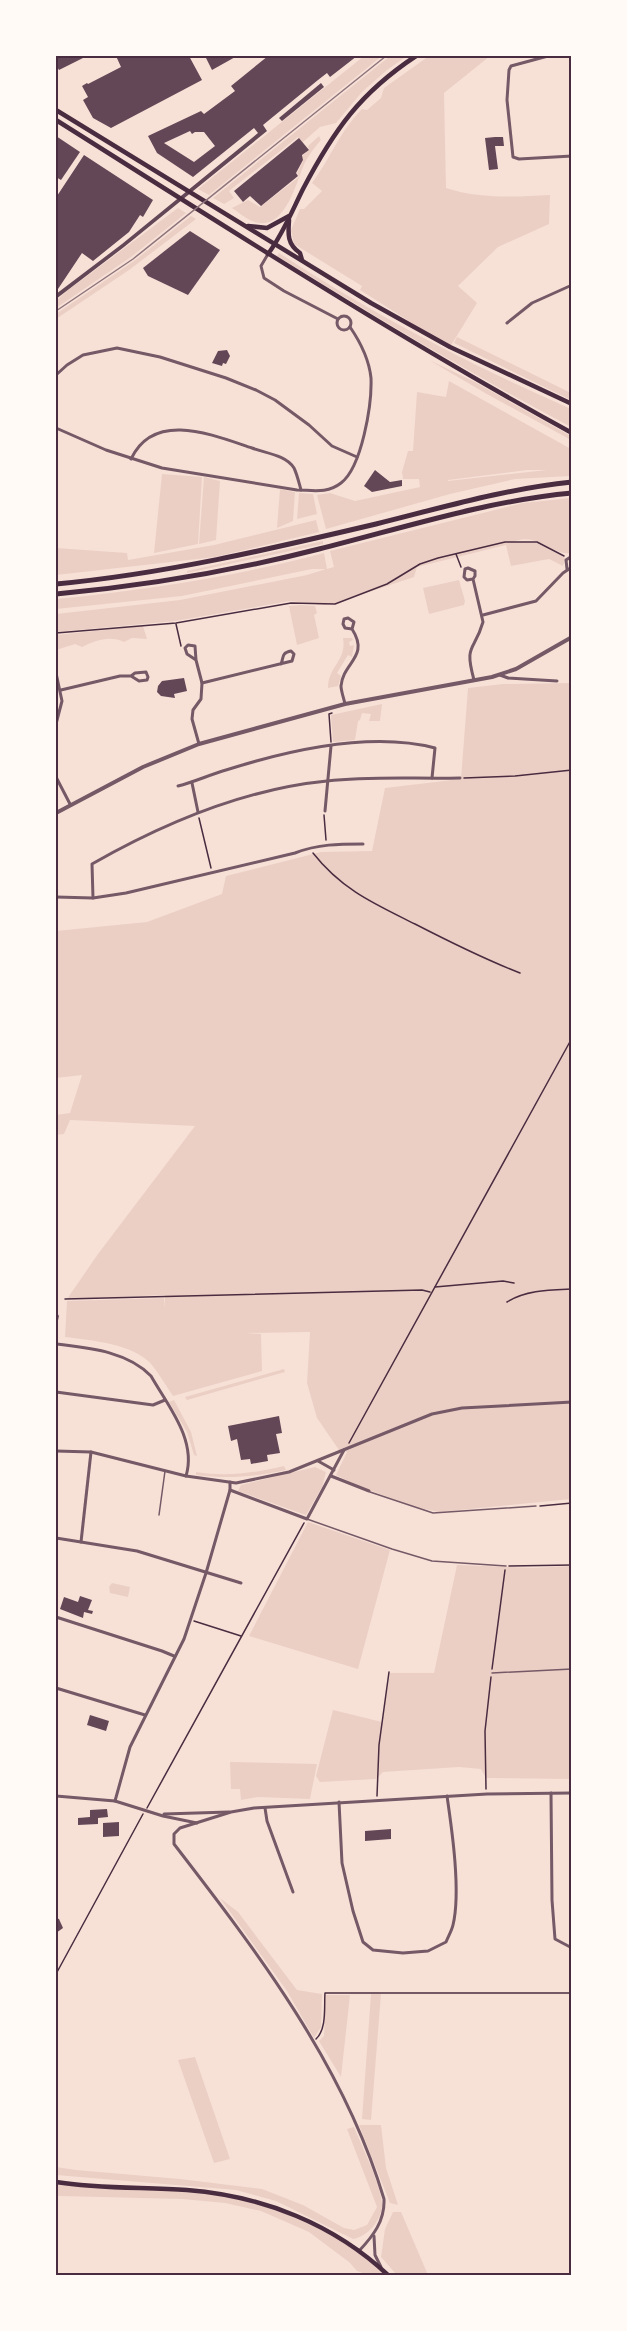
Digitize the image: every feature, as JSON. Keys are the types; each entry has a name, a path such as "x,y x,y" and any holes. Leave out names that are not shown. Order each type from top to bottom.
{"highway":[{"path":"56,584 141,574 234,558 472,498 572,482"},
{"path":"56,594 145,584 236,569 484,507 535,497 572,493"}],"main road":[{"path":"268,254 321,155 344,120 371,90 416,56"},
{"path":"56,110 302,261 450,347 572,404"},
{"path":"56,120 444,362 572,433"},
{"path":"245,226 267,228 289,216"},
{"path":"289,216 289,241 300,253 302,261"},
{"path":"56,2182 188,2190 252,2200 294,2214 342,2239 389,2276"}],"street":[{"path":"548,56 511,66 509,70 507,100 513,157 519,159 572,156"},
{"path":"268,254 261,266 264,278 338,319"},
{"path":"507,323 532,303 572,285"},
{"path":"56,428 130,459 162,468 314,492 328,490 342,483 352,471 370,406 371,379 364,350 350,327 349,318 343,316 338,319"},
{"path":"338,319 339,328 345,330 350,327"},
{"path":"56,375 83,355 101,351 117,348 157,356 256,390 275,400 309,425 332,446 357,458"},
{"path":"130,459 144,440 162,432 182,429 213,435 284,459 294,468 301,490"},
{"path":"483,615 536,601 569,568 566,560 570,556"},
{"path":"473,579 467,580 463,573 465,569 472,568 483,615 482,627 473,642 469,655 474,682"},
{"path":"345,704 341,685 357,655 359,645 352,629"},
{"path":"56,813 152,763 199,744 345,704 474,682 500,675 549,652 572,637"},
{"path":"196,660 187,654 185,648 188,645 195,646 202,683 201,699 193,710 192,719 199,744"},
{"path":"202,683 280,664 292,661 294,654 291,651 285,652 280,664"},
{"path":"61,690 120,676 131,676 135,673 146,672 147,680 139,681 131,676"},
{"path":"56,673 61,690 61,709 56,724"},
{"path":"500,675 508,678 557,681"},
{"path":"178,786 226,770 331,746 376,741 401,741 435,747 432,778"},
{"path":"325,811 331,746"},
{"path":"56,777 70,804"},
{"path":"93,898 92,864 138,837 198,812 280,789 327,780 460,778"},
{"path":"192,783 198,812"},
{"path":"56,897 93,898 126,893 327,844 363,844"},
{"path":"56,1344 115,1355 135,1362 151,1376 187,1442 189,1460 186,1476"},
{"path":"56,1392 153,1405 165,1400"},
{"path":"56,1451 91,1452 186,1476 230,1482 246,1481 278,1475 318,1461 415,1419 441,1412 486,1406 572,1402"},
{"path":"230,1490 306,1519 345,1449"},
{"path":"81,1542 91,1452"},
{"path":"318,1461 334,1470"},
{"path":"330,1476 369,1491"},
{"path":"115,1801 130,1747 184,1639 206,1572 230,1490 230,1482"},
{"path":"56,1538 137,1551 241,1583"},
{"path":"56,1617 174,1656"},
{"path":"56,1688 145,1714"},
{"path":"551,1793 552,1900 555,1939 572,1948"},
{"path":"154,1813 231,1812 339,1802 487,1794 572,1793"},
{"path":"56,1796 115,1801 199,1823"},
{"path":"339,1802 342,1863 352,1911 363,1942 373,1950 403,1953 428,1951 446,1942 453,1924 455,1895 453,1824 447,1796"},
{"path":"265,1808 267,1821 293,1892"},
{"path":"231,1812 176,1830 173,1838 174,1844 257,1953 314,2041 344,2099 382,2193 385,2207 374,2234 359,2251"},
{"path":"374,2234 374,2247 381,2268"}],"lane":[{"path":"159,1515 166,1470"},
{"path":"369,1491 433,1513 536,1506"},
{"path":"306,1519 432,1561 506,1566"},
{"path":"492,1672 572,1670"}],"path":[{"path":"56,633 176,623 291,603 335,604 387,584 420,564 492,544 537,542 560,555 570,556"},
{"path":"455,554 463,573"},
{"path":"176,623 181,648"},
{"path":"329,714 331,746"},
{"path":"460,778 515,776 572,770"},
{"path":"325,811 327,844"},
{"path":"198,812 212,872"},
{"path":"309,848 325,868 350,890 370,903 477,957 520,973"},
{"path":"345,1449 572,1038"},
{"path":"434,1287 503,1281 514,1283"},
{"path":"507,1302 516,1296 572,1289"},
{"path":"65,1299 422,1290 432,1292"},
{"path":"56,1312 58,1316 56,1328"},
{"path":"536,1506 572,1503"},
{"path":"56,1974 306,1519"},
{"path":"487,1794 484,1765 485,1731 506,1566 572,1565"},
{"path":"190,1620 243,1636"},
{"path":"377,1800 379,1745 389,1672"},
{"path":"314,2041 321,2035 323,2028 325,1993 536,1991 572,1993"}],"shaded area":[{"path":"364,56 382,56 209,195 198,189"},
{"path":"390,56 407,56 362,92 336,123 320,127 303,142 298,137 229,191 234,198 224,204 213,198"},
{"path":"429,56 490,56 444,93 446,188 485,196 550,195 549,224 498,247 458,286 477,303 450,347 360,290 362,286 294,244 291,230 300,209 304,209 322,191 312,183 354,118 362,109 367,110 381,98 384,88"},
{"path":"319,136 321,140 303,167 292,196 280,215 272,221 263,223 249,220 232,208 248,200 260,207 299,177 297,173 303,161 303,155 309,150 308,146"},
{"path":"178,208 186,213 131,257 56,308 56,301 67,291"},
{"path":"191,216 196,219 129,270 56,319 56,314 134,261"},
{"path":"279,253 422,337 571,409 571,427 386,322 277,256"},
{"path":"457,337 571,393 571,400 454,343"},
{"path":"429,360 473,381 571,436 571,440 485,393"},
{"path":"449,381 571,449 571,476 515,479 450,494 326,529 317,495 330,493 355,501 420,487 419,479 403,479 402,472 408,451 413,451 417,392 446,397","holes":["527,470 547,470 448,481"]},
{"path":"162,474 202,477 198,544 154,553"},
{"path":"204,477 220,481 216,540 199,544"},
{"path":"280,489 295,492 293,521 277,528"},
{"path":"299,493 313,494 317,514 297,519"},
{"path":"571,498 571,553 557,551 536,541 521,539 513,542 537,543 565,558 563,566 549,559 511,566 506,545 417,567 414,577 336,603 324,605 290,601 175,621 56,632 56,614 180,600 307,575 326,569 312,569 182,596 56,609 56,599 192,581 258,569 324,553 327,569 334,567 330,551 523,503"},
{"path":"316,520 319,532 215,557 56,575 56,548 127,553 128,560 214,545"},
{"path":"323,541 323,544 187,573 187,571"},
{"path":"459,580 464,605 429,614 423,588"},
{"path":"289,606 315,606 317,613 314,615 319,638 297,645"},
{"path":"143,626 147,639 132,638 124,642 103,639 82,647 75,644 56,650 56,635"},
{"path":"343,638 353,640 349,642 350,646 354,645 352,657 348,655 337,673 341,676 338,686 328,688 331,674 344,646"},
{"path":"571,683 571,1499 439,1512 419,1508 363,1488 336,1475 347,1452 339,1450 317,1418 307,1383 310,1332 246,1333 261,1334 262,1371 173,1396 152,1365 135,1352 112,1344 65,1337 67,1301 164,1298 165,1308 165,1295 67,1299 98,1254 195,1126 70,1120 64,1134 56,1135 56,1115 70,1113 82,1075 56,1078 56,931 147,922 222,894 226,876 321,852 372,851 385,788 461,779 468,688 503,684"},
{"path":"382,704 380,721 369,721 371,714 362,713 358,721 355,740 333,742 331,715"},
{"path":"284,1369 285,1372 187,1400 185,1397"},
{"path":"174,1400 191,1432 197,1456 194,1455 187,1432 169,1402"},
{"path":"284,1466 286,1470 252,1476 196,1475 196,1472 240,1474"},
{"path":"315,1467 326,1472 322,1487 306,1515 238,1491 241,1485"},
{"path":"308,1522 390,1550 358,1669 249,1636"},
{"path":"457,1565 532,1568 571,1566 571,1779 486,1778 481,1769 459,1767 383,1772 376,1779 320,1782 316,1776 333,1710 382,1722 390,1673 434,1673"},
{"path":"112,1583 130,1587 128,1597 110,1593 109,1587"},
{"path":"230,1762 317,1764 310,1799 258,1797 241,1800 240,1789 231,1789"},
{"path":"220,1898 238,1912 297,1990 322,1994 321,2027 314,2038 287,1991"},
{"path":"371,1994 381,1994 371,2120 362,2119"},
{"path":"326,1995 350,1995 341,2077 319,2041 324,2036"},
{"path":"195,2057 230,2159 214,2163 178,2060"},
{"path":"359,2125 381,2125 386,2168 398,2205 390,2203"},
{"path":"354,2127 375,2178 382,2206 379,2217 372,2227 363,2235 353,2239 276,2201 236,2190 56,2175 56,2167 262,2189 303,2205 344,2228 354,2230 367,2225 377,2207 347,2129"},
{"path":"56,2182 188,2191 260,2202 342,2239 389,2275 368,2275 357,2271 349,2262 309,2232 261,2211 225,2203 182,2199 59,2196 56,2195"},
{"path":"393,2212 401,2212 428,2275 397,2275 381,2257 385,2229"}],"building":[{"path":"56,56 87,56 59,70 56,65"},
{"path":"116,56 189,56 202,80 111,128 93,118 83,100 88,97 82,86 121,67"},
{"path":"205,56 237,56 212,70"},
{"path":"268,56 357,56 330,77 327,73 318,80 263,125 267,131 56,299 56,294 122,244 258,133 254,128 193,177 157,153 148,136 201,111 204,114 235,91 231,86","holes":["190,131 192,134 204,132 215,146 194,162 164,143"]},
{"path":"321,83 324,87 282,121 279,118"},
{"path":"56,136 80,152 61,180 56,177"},
{"path":"503,137 504,146 495,146 498,169 489,170 485,138"},
{"path":"299,138 309,150 302,155 303,160 296,173 298,176 261,206 250,196 243,202 234,191"},
{"path":"84,155 153,200 143,217 140,215 129,232 93,261 82,253 56,292 56,194 57,196"},
{"path":"190,231 220,250 188,295 148,276 143,268"},
{"path":"227,350 230,356 226,364 223,363 222,366 212,363 218,351"},
{"path":"375,470 390,482 402,480 402,486 372,492 364,486"},
{"path":"184,678 187,691 174,694 175,698 161,696 157,692 162,681"},
{"path":"279,1416 282,1433 276,1434 280,1453 267,1455 268,1461 251,1464 250,1459 241,1460 237,1439 231,1441 228,1426"},
{"path":"80,1596 92,1600 88,1610 93,1611 92,1614 84,1612 83,1618 60,1609 64,1597 78,1602"},
{"path":"90,1715 109,1721 106,1731 87,1725"},
{"path":"107,1809 108,1817 98,1818 98,1824 78,1825 78,1818 90,1817 90,1810"},
{"path":"119,1822 119,1836 103,1837 103,1823"},
{"path":"391,1829 391,1839 365,1841 365,1831"},
{"path":"56,1918 59,1919 63,1928 56,1933"}],"railway":[{"path":"56,311 133,259 386,56"}]}
